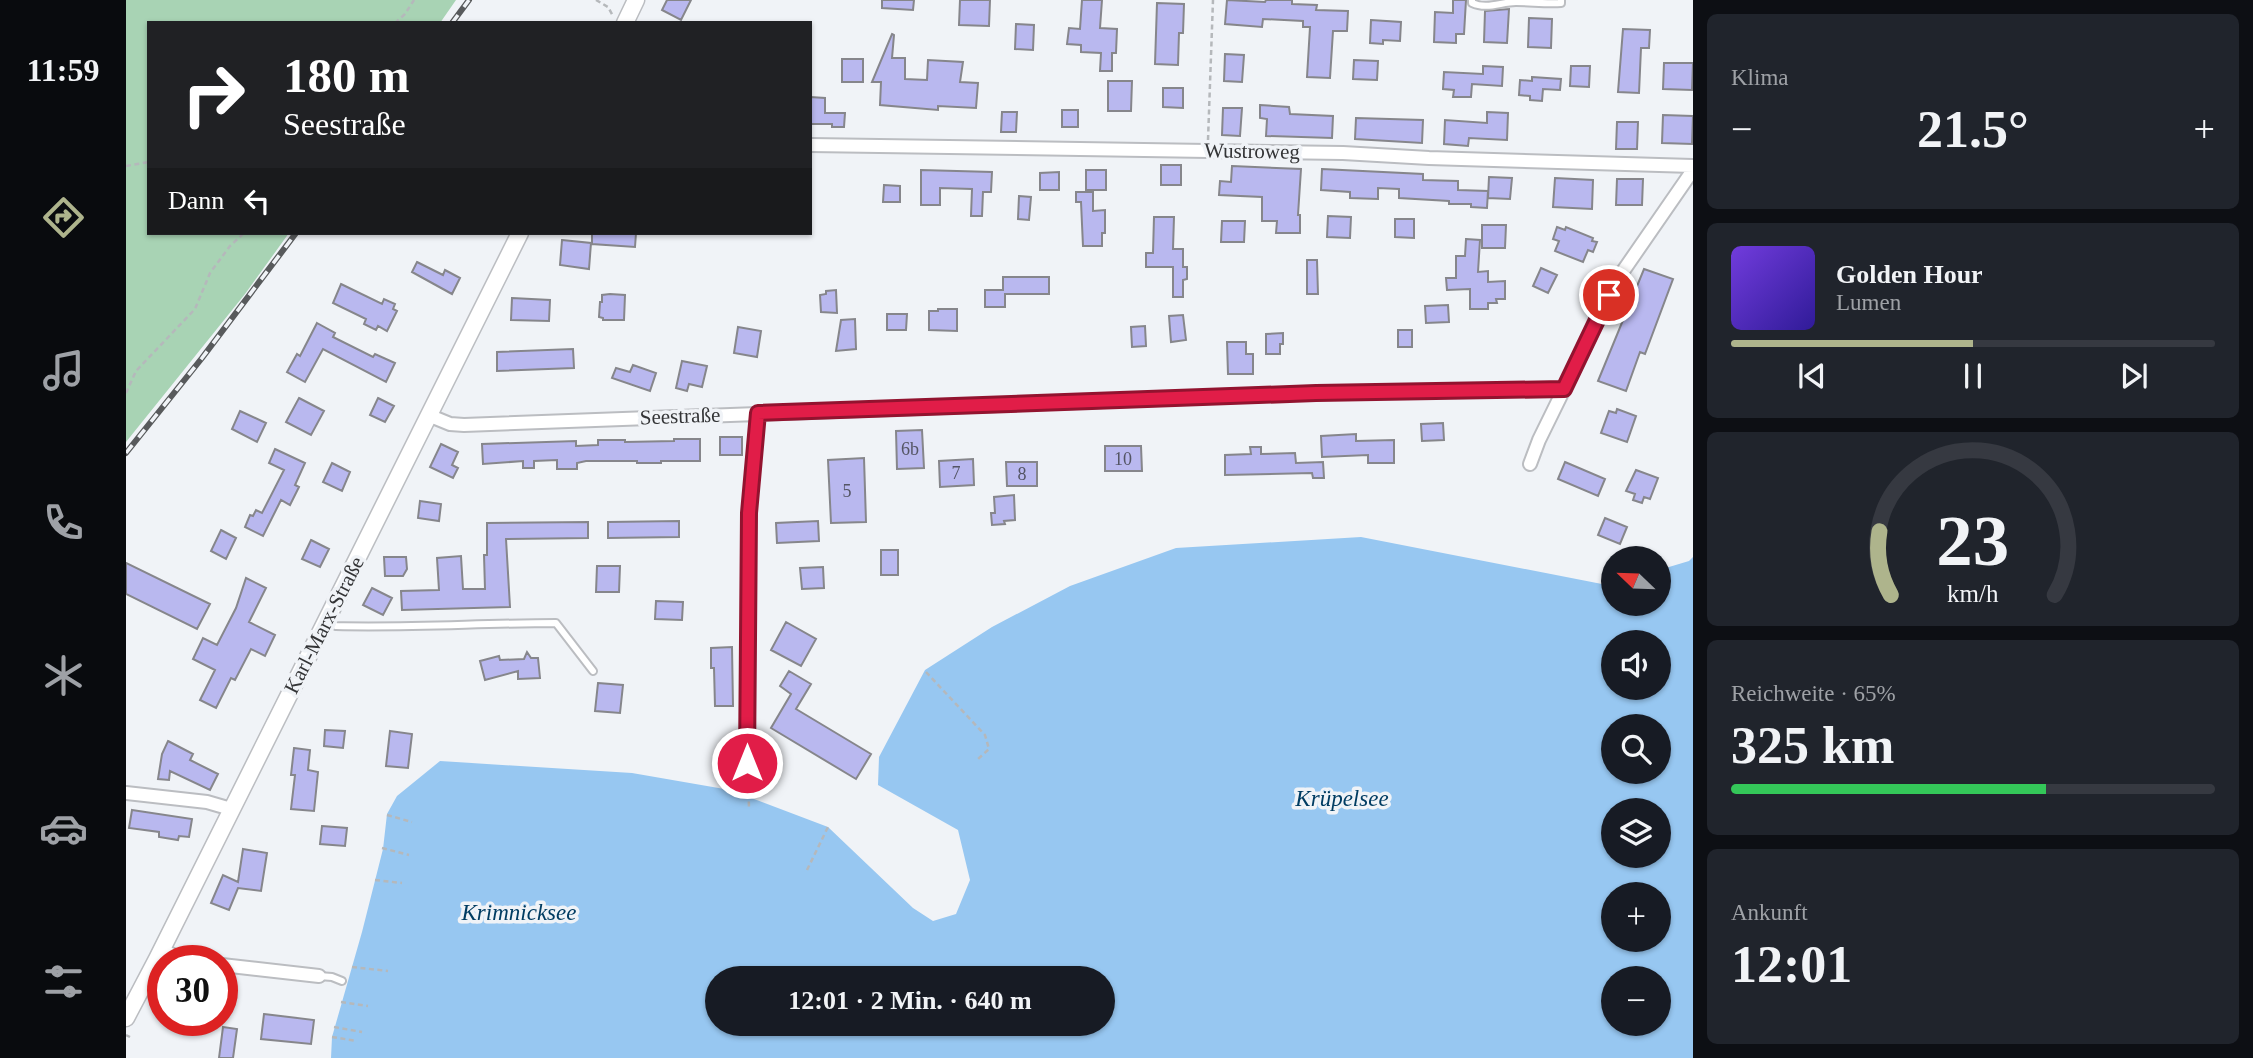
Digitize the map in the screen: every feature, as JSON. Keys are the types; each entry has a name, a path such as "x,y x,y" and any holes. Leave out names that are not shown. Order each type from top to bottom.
{"street":[{"path":"619,19 629,2"},
{"name":"Wustroweg","path":"812,145 1343,153 1693,168"},
{"path":"1530,464 1539,440 1619,277 1693,168"},
{"name":"Karl-Marx-Straße","path":"164,945 519,235"},
{"name":"Seestraße","path":"428,415 450,424 464,425 1316,393 1564,389"},
{"path":"747,763 749,513 758,413"},
{"path":"126,793 206,802 231,809"},
{"path":"238,967 319,975"},
{"name":"Karl-Marx-Straße","path":"126,1018 147,978"}],"lane":[{"path":"1472,0 1472,3 1477,5 1497,6 1511,2 1561,3 1562,0"},
{"path":"326,622 336,626 396,628 556,623 593,671"},
{"path":"319,975 342,981"}],"path":[{"path":"397,21 414,0"},
{"path":"596,0 608,7 619,19"},
{"path":"1207,150 1213,0"},
{"path":"126,166 147,162"},
{"path":"126,393 136,371 195,309 210,273 242,235"},
{"path":"926,672 985,735 989,749 978,759"},
{"path":"748,785 749,808"},
{"path":"387,814 412,822"},
{"path":"807,870 828,827"},
{"path":"382,848 410,855"},
{"path":"374,880 402,883"},
{"path":"352,967 388,971"},
{"path":"341,1002 368,1006"},
{"path":"334,1027 362,1032"},
{"path":"332,1037 357,1041"}],"green space":[{"path":"126,0 456,0 441,21 147,21 147,235 288,235 245,294 126,442"}],"water":[{"name":"Krüpelsee","path":"1361,537 1601,584 1601,616 1671,616 1671,566 1689,561 1693,557 1693,1058 331,1058 332,1037 383,849 387,814 397,796 440,761 632,773 730,790 828,827 913,908 933,921 956,914 970,880 958,830 878,785 879,757 925,670 992,627 1070,586 1176,548"}],"building":[{"path":"667,0 691,0 681,20 662,10"},
{"path":"882,0 914,0 913,10 882,8"},
{"path":"960,0 990,0 989,26 959,25"},
{"path":"1082,0 1102,0 1100,28 1117,29 1116,53 1112,53 1112,71 1100,71 1101,53 1081,52 1081,45 1067,44 1069,28 1080,29"},
{"path":"1227,0 1292,0 1292,4 1317,5 1316,10 1348,11 1347,31 1333,31 1330,78 1307,77 1310,27 1303,27 1303,21 1263,19 1262,27 1225,24"},
{"path":"1453,0 1466,0 1464,34 1456,34 1456,43 1434,42 1435,12 1453,13"},
{"path":"1157,3 1184,4 1183,33 1179,33 1178,65 1155,64"},
{"path":"1509,9 1507,43 1484,42 1485,11"},
{"path":"1529,18 1552,19 1551,48 1528,47"},
{"path":"1371,20 1401,22 1400,41 1383,40 1383,44 1370,43"},
{"path":"1016,24 1034,25 1033,50 1015,49"},
{"path":"1623,29 1650,30 1649,48 1641,48 1639,93 1618,92"},
{"path":"892,34 892,58 905,58 905,79 927,80 928,60 963,62 960,82 978,83 976,108 938,106 938,110 880,105 881,82 872,82"},
{"path":"1225,54 1244,55 1242,82 1224,81"},
{"path":"842,59 863,59 863,82 842,82"},
{"path":"1354,60 1378,61 1377,80 1353,79"},
{"path":"1664,63 1693,63 1692,90 1663,89"},
{"path":"1483,66 1503,67 1502,86 1472,84 1471,97 1453,97 1454,90 1443,89 1444,72 1483,74"},
{"path":"1571,66 1590,66 1589,87 1570,86"},
{"path":"1532,77 1561,79 1560,90 1543,89 1542,101 1519,95 1520,80 1532,81"},
{"path":"1108,81 1132,81 1131,111 1108,111"},
{"path":"1163,88 1183,88 1183,108 1163,107"},
{"path":"812,97 825,98 825,113 845,113 844,127 832,127 832,124 812,124"},
{"path":"1260,105 1289,107 1290,114 1333,116 1332,138 1266,136 1267,119 1260,118"},
{"path":"1223,108 1242,108 1240,136 1222,135"},
{"path":"1062,110 1078,110 1078,127 1062,127"},
{"path":"1002,112 1017,112 1016,132 1001,132"},
{"path":"1487,112 1508,113 1507,140 1469,138 1468,146 1444,144 1445,120 1487,123"},
{"path":"1663,115 1693,116 1692,144 1662,143"},
{"path":"1356,118 1423,120 1422,143 1355,139"},
{"path":"1617,122 1638,122 1637,149 1616,149"},
{"path":"1161,165 1181,165 1181,185 1161,185"},
{"path":"1232,166 1301,169 1298,215 1300,233 1276,233 1277,221 1262,221 1262,197 1219,195 1220,181 1231,182"},
{"path":"1322,169 1423,174 1423,180 1458,181 1458,190 1488,191 1487,208 1471,207 1471,204 1449,204 1449,201 1399,198 1399,189 1378,188 1378,199 1350,198 1350,192 1321,190"},
{"path":"921,170 992,172 991,192 983,192 982,216 971,216 972,189 940,188 940,205 921,205"},
{"path":"1086,170 1106,170 1106,190 1086,190"},
{"path":"1059,172 1059,190 1040,190 1040,173"},
{"path":"1489,177 1512,178 1510,199 1488,198"},
{"path":"1555,178 1593,180 1592,209 1553,207"},
{"path":"1617,179 1643,179 1642,205 1616,205"},
{"path":"884,185 900,186 900,202 883,202"},
{"path":"1076,192 1093,192 1093,211 1105,210 1102,246 1083,246 1081,202 1076,202"},
{"path":"1019,196 1031,197 1029,220 1018,219"},
{"path":"1328,216 1351,217 1350,238 1327,237"},
{"path":"1154,217 1174,217 1173,249 1183,249 1183,267 1187,267 1187,279 1183,280 1183,297 1173,297 1173,267 1146,267 1146,253 1153,253"},
{"path":"1395,219 1414,219 1414,238 1395,237"},
{"path":"1222,221 1245,221 1244,242 1221,242"},
{"path":"1482,225 1506,225 1505,248 1482,248"},
{"path":"1557,227 1565,230 1566,227 1593,238 1592,241 1597,242 1593,252 1588,250 1583,262 1555,251 1559,241 1553,239"},
{"path":"592,235 636,235 635,247 592,244"},
{"path":"1466,239 1480,240 1478,272 1488,271 1488,282 1505,281 1505,299 1488,303 1488,309 1470,309 1470,289 1447,290 1446,278 1456,278 1456,256 1465,256"},
{"path":"562,240 591,243 589,269 560,265"},
{"path":"1307,260 1317,260 1318,294 1307,294"},
{"path":"417,262 443,275 445,270 460,278 452,294 412,272"},
{"path":"1541,268 1557,275 1548,293 1533,286"},
{"path":"1644,269 1673,279 1645,354 1640,352 1626,391 1598,381"},
{"path":"1003,277 1049,277 1049,294 1005,294 1005,307 985,307 985,290 1003,290"},
{"path":"341,284 382,304 384,299 395,304 393,309 397,311 387,331 378,326 376,330 364,324 366,319 333,303"},
{"path":"836,290 837,313 821,312 820,295"},
{"path":"602,295 625,295 624,320 603,320 599,317"},
{"path":"512,298 550,300 549,321 511,320"},
{"path":"1448,305 1449,322 1426,323 1425,306"},
{"path":"957,309 957,331 929,330 929,311"},
{"path":"887,314 907,314 906,330 887,330"},
{"path":"1183,315 1186,340 1171,342 1169,316"},
{"path":"855,319 856,349 836,351 841,320"},
{"path":"317,323 335,333 333,337 373,357 375,354 395,363 386,382 323,349 305,382 287,372 297,354 300,356"},
{"path":"1145,326 1146,346 1132,347 1131,327"},
{"path":"738,327 761,331 757,357 734,353"},
{"path":"1398,330 1412,330 1412,347 1398,347"},
{"path":"1283,333 1280,354 1266,354 1266,334"},
{"path":"1227,342 1246,342 1246,354 1253,354 1253,374 1228,374"},
{"path":"573,349 574,368 497,371 497,352"},
{"path":"682,361 707,366 702,387 689,384 687,391 676,388"},
{"path":"633,365 656,373 650,391 612,378 616,368 630,372"},
{"path":"299,398 324,411 311,435 286,422"},
{"path":"378,398 394,406 385,422 370,415"},
{"path":"1617,409 1636,416 1627,442 1601,433 1609,411 1616,413"},
{"path":"240,411 266,423 257,442 232,429"},
{"path":"1443,423 1444,440 1422,441 1421,424"},
{"path":"922,430 924,468 897,469 896,431"},
{"path":"1356,434 1356,441 1394,440 1394,463 1368,463 1368,455 1322,457 1321,436"},
{"path":"720,437 742,437 742,455 720,455"},
{"path":"700,439 700,461 586,461 577,463 577,469 557,469 557,460 534,461 534,468 523,468 523,461 483,464 482,444 576,441 576,446 598,445 598,440 625,442"},
{"path":"441,444 458,452 452,465 458,468 453,478 430,467"},
{"path":"1105,446 1141,446 1142,471 1105,471"},
{"path":"1250,447 1261,447 1261,454 1295,453 1296,463 1323,462 1324,478 1313,478 1312,473 1225,475 1225,455 1251,454"},
{"path":"275,449 305,463 295,485 299,487 290,505 281,500 263,536 245,527 250,515 253,516 256,510 262,513 284,470 269,463"},
{"path":"864,458 866,522 831,523 828,460"},
{"path":"973,459 974,485 940,487 939,461"},
{"path":"1006,462 1037,462 1037,486 1007,486"},
{"path":"1565,462 1605,479 1598,496 1558,479"},
{"path":"332,463 350,472 342,491 323,482"},
{"path":"1636,470 1658,478 1650,499 1644,497 1642,503 1633,500 1635,494 1626,491"},
{"path":"1014,495 1015,520 992,525 991,513 995,513 994,497"},
{"path":"420,501 441,504 439,521 418,518"},
{"path":"1605,518 1627,527 1620,544 1598,535"},
{"path":"679,521 679,537 608,538 608,522"},
{"path":"818,521 819,541 777,543 776,523"},
{"path":"588,522 588,538 506,539 510,607 402,610 401,591 439,590 437,558 461,556 463,589 485,589 487,523"},
{"path":"221,530 236,538 226,559 211,551"},
{"path":"311,540 329,549 320,567 302,559"},
{"path":"881,550 898,550 898,575 881,575"},
{"path":"384,557 406,557 407,569 403,576 385,576"},
{"path":"126,563 210,604 197,629 126,594"},
{"path":"597,566 620,566 619,592 596,592"},
{"path":"823,567 824,588 802,589 800,568"},
{"path":"246,578 266,588 249,622 275,635 265,656 251,649 235,680 231,678 216,708 200,700 215,670 193,659 203,638 217,645 236,608"},
{"path":"372,588 392,598 383,615 363,605"},
{"path":"656,601 683,602 682,620 655,619"},
{"path":"786,622 816,639 801,666 771,650"},
{"path":"732,647 733,706 715,706 711,648"},
{"path":"527,652 531,658 538,658 540,678 518,679 518,671 485,680 480,661 499,656 500,660 524,659"},
{"path":"789,671 811,684 796,709 871,754 856,779 771,728 791,694 780,686"},
{"path":"598,683 623,685 620,713 595,711"},
{"path":"325,730 345,731 343,748 324,746"},
{"path":"390,731 412,734 408,768 386,766"},
{"path":"168,741 193,754 190,760 218,774 210,790 170,771 169,780 158,779 162,754"},
{"path":"294,748 310,750 308,770 318,772 314,811 291,809 295,775 291,775"},
{"path":"132,810 192,819 189,837 179,836 178,840 159,837 159,832 129,828"},
{"path":"322,826 347,828 345,846 320,844"},
{"path":"243,849 267,853 261,891 238,888 229,910 211,903 223,875 238,882"},
{"path":"264,1014 314,1020 311,1044 261,1039"},
{"path":"222,1036 236,1036 233,1058 219,1058"}],"railway":[{"path":"453,21 469,0"},
{"path":"126,453 294,235"}],"route":[{"path":"747,763 749,513 758,413 1316,393 1564,389 1609,295"}],"water label":[{"name":"Krimnicksee","path":"519,912"}]}
